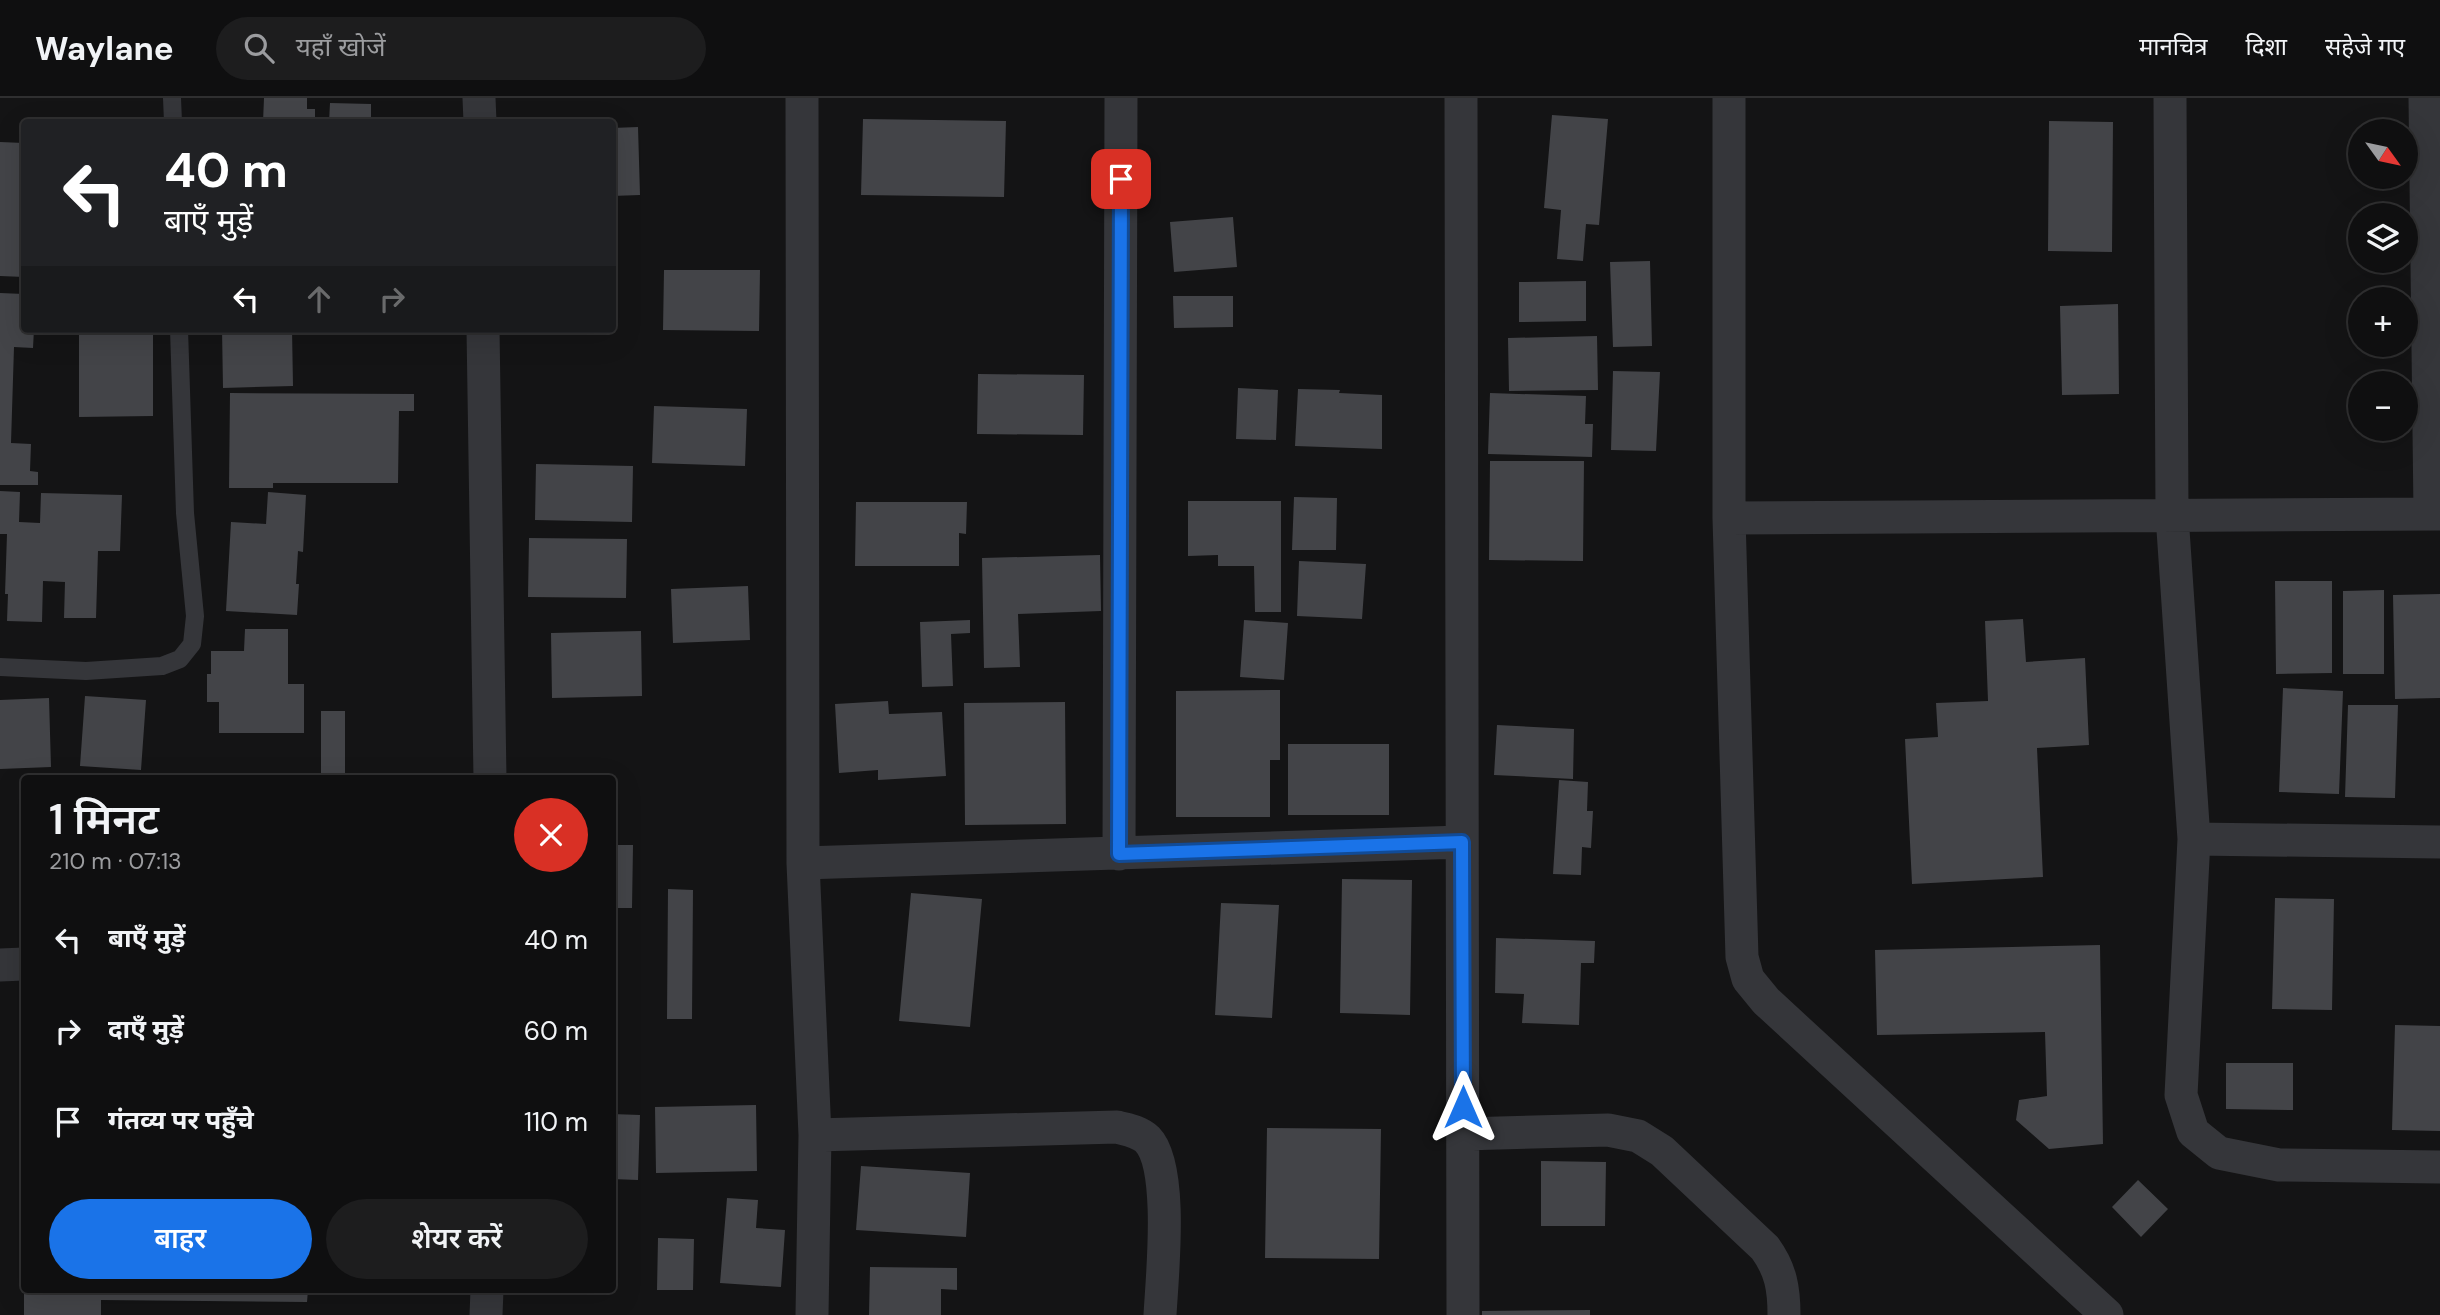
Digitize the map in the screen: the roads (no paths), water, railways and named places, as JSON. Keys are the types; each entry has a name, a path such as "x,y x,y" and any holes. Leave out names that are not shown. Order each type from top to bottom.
{"street":[{"path":"479,98 480,119"},
{"path":"802,98 803,863 815,1135 812,1315"},
{"path":"1119,854 1121,98"},
{"path":"1461,98 1463,1315"},
{"path":"1729,98 1729,517 1742,957 1748,979 1766,1001 2107,1315"},
{"path":"2170,98 2172,515 2194,839 2181,1095 2193,1132 2219,1153 2279,1165 2440,1167"},
{"path":"1729,517 2435,514 2425,98"},
{"path":"483,333 490,775"},
{"path":"2194,839 2440,842"},
{"path":"803,863 1462,842"},
{"path":"0,965 21,964"},
{"path":"815,1135 1117,1127 1137,1132 1149,1141 1159,1166 1164,1206 1160,1315"},
{"path":"1463,1134 1608,1130 1638,1136 1662,1152 1765,1248 1776,1263 1784,1287 1784,1315"},
{"path":"486,1315 487,1293"}],"lane":[{"path":"172,98 173,119"},
{"path":"0,667 86,671 162,666 180,659 192,644 195,616 185,513 179,333"}]}
